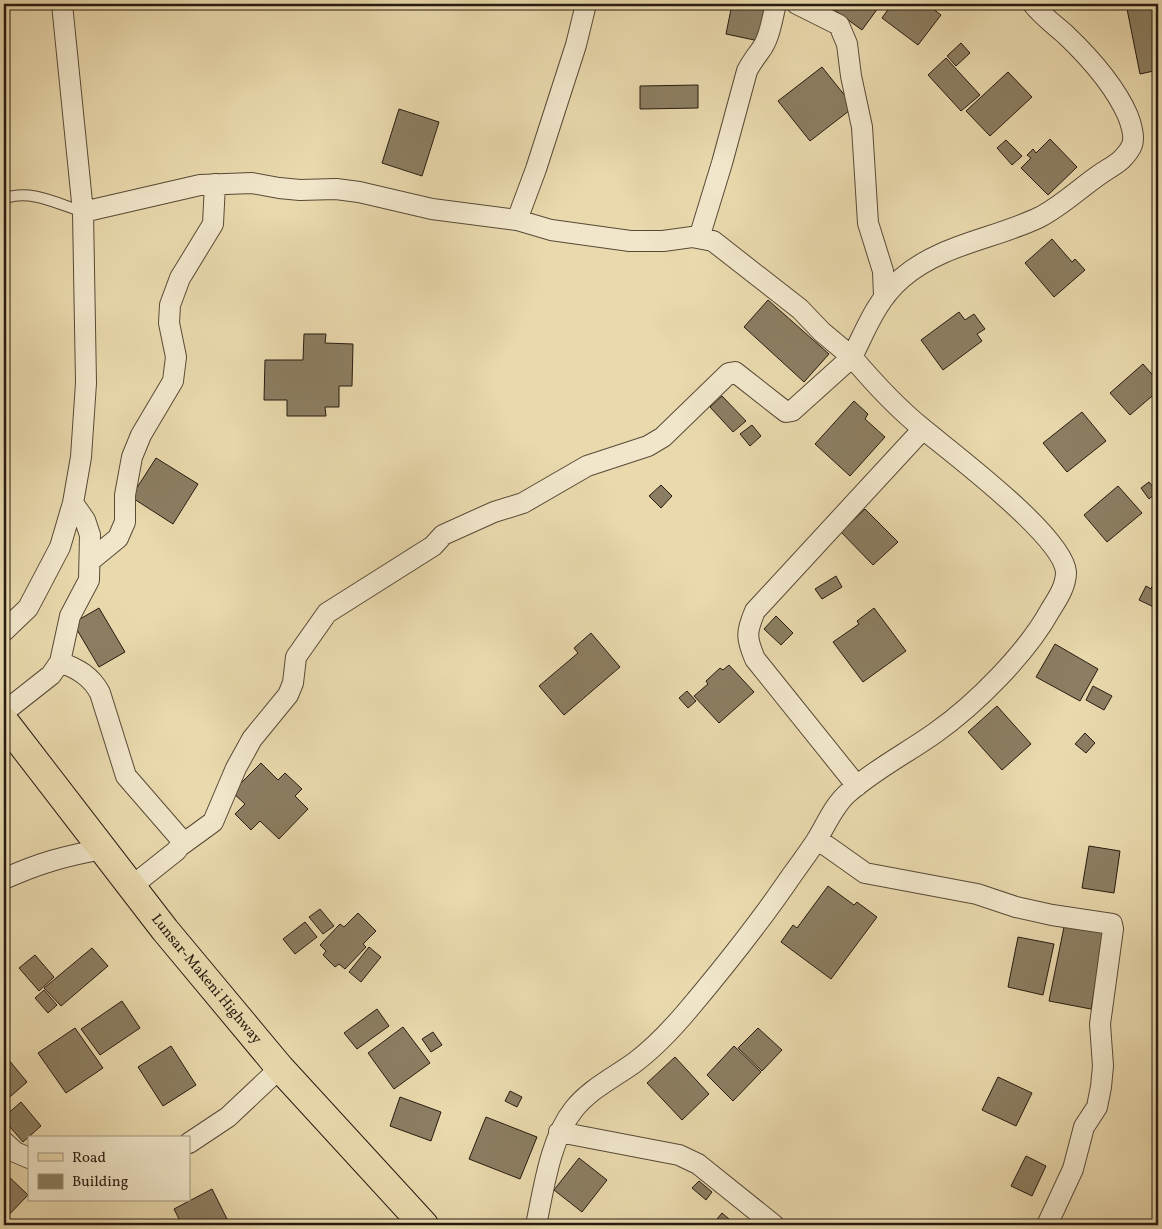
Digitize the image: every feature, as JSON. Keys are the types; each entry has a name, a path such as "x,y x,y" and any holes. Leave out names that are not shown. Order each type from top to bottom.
{"main road":[{"name":"Lunsar-Makeni Highway","path":"4,721 165,930 280,1068 424,1225"}],"street":[{"path":"4,631 28,608 60,547 73,503 81,457 86,383 83,212 62,4"},
{"path":"517,220 536,169 576,45 586,4"},
{"path":"699,238 747,71 753,58 761,50 768,36 776,4"},
{"path":"797,4 839,25 848,44 850,76 862,127 868,223 883,271 884,296"},
{"path":"132,886 180,846 213,822 236,768 252,739 288,695 293,683 296,657 327,613 434,546 443,535 494,512 523,503 588,466 648,446 663,436 729,373 735,372 786,412 792,411 852,357 867,325 884,296 902,277 925,262 962,244 1040,217 1122,160 1132,145 1132,131 1128,116 1110,84 1066,36 1038,11 1033,4"},
{"path":"83,212 200,185 252,183 300,190 336,189 359,192 432,209 517,220 551,230 630,241 663,241 692,237 713,241 800,309 822,332 852,357 872,382 923,430 942,443 1035,524 1052,543 1061,557 1066,571 1063,589 1042,625 991,686 937,731 878,770 847,794 825,823 817,839 769,909 686,1012 660,1041 633,1063 600,1084 574,1108 560,1132 536,1225"},
{"path":"90,561 118,538 125,522 125,495 132,457 142,435 173,381 176,357 168,323 170,305 180,278 213,224 215,184"},
{"path":"857,786 755,659 747,637 748,628 756,611 923,430"},
{"path":"4,712 51,675 60,662 70,616 89,580 90,535 85,520 73,503"},
{"path":"60,662 81,670 96,686 100,693 126,776 178,836 180,846"},
{"path":"817,839 865,874 977,894 1016,907 1052,915 1112,924 1113,929 1100,1024 1103,1066 1102,1087 1097,1107 1084,1127 1073,1169 1046,1225"},
{"path":"4,879 34,865 104,849"},
{"path":"190,1142 228,1117 280,1068"},
{"path":"560,1132 679,1155 698,1164 774,1225"},
{"path":"4,1142 15,1152 28,1158"}],"lane":[{"path":"4,199 29,194 83,212"}],"building":[{"path":"732,4 768,4 759,41 726,34"},
{"path":"837,4 881,4 862,30 833,9"},
{"path":"892,4 927,4 941,15 918,45 882,18"},
{"path":"1126,4 1158,4 1158,70 1140,74"},
{"path":"961,43 970,53 956,66 947,56"},
{"path":"946,58 980,95 961,111 928,75"},
{"path":"822,67 854,107 810,141 778,101"},
{"path":"1008,72 1032,97 990,136 966,111"},
{"path":"698,85 698,108 640,109 640,86"},
{"path":"399,109 439,122 422,176 382,163"},
{"path":"1050,139 1077,167 1048,195 1021,168 1031,158 1027,155 1033,149 1036,153"},
{"path":"1006,140 1022,156 1012,165 997,148"},
{"path":"1052,239 1072,262 1075,259 1085,270 1054,297 1025,263"},
{"path":"768,300 829,354 804,382 744,327"},
{"path":"959,312 965,320 974,314 985,329 977,334 982,341 943,370 921,340"},
{"path":"304,334 326,334 325,343 353,344 352,386 339,386 339,407 325,407 326,416 287,416 287,400 264,400 265,360 303,360"},
{"path":"1143,364 1158,381 1158,391 1130,415 1110,393"},
{"path":"722,396 746,421 733,432 710,407"},
{"path":"854,401 868,414 865,419 885,437 850,476 815,444"},
{"path":"1082,412 1106,441 1067,472 1043,443"},
{"path":"752,425 761,436 750,446 740,434"},
{"path":"156,458 198,484 173,524 131,497"},
{"path":"1149,482 1157,492 1149,499 1141,488"},
{"path":"661,485 672,496 661,508 649,496"},
{"path":"1118,486 1142,513 1107,542 1084,515"},
{"path":"865,509 898,542 873,565 841,532"},
{"path":"1158,573 1158,609 1139,600 1146,586 1151,589"},
{"path":"836,576 842,587 822,599 815,589"},
{"path":"99,608 125,652 99,667 73,623"},
{"path":"874,608 906,651 863,682 833,642 859,624 857,621"},
{"path":"776,616 793,633 781,645 764,629"},
{"path":"591,633 620,667 564,715 539,686 578,653 574,648"},
{"path":"1055,644 1098,669 1080,701 1036,677"},
{"path":"729,665 754,692 719,723 694,696 708,684 706,681 720,668 723,670"},
{"path":"1093,686 1112,696 1104,710 1086,700"},
{"path":"687,691 696,701 688,708 679,698"},
{"path":"997,706 1031,744 1002,770 968,732"},
{"path":"1085,733 1095,743 1086,753 1075,744"},
{"path":"261,763 278,780 285,773 302,789 295,796 308,809 279,839 260,821 251,830 235,814 245,804 232,792"},
{"path":"1089,846 1120,851 1114,893 1082,888"},
{"path":"828,886 854,905 857,902 877,917 831,979 781,942 793,925 797,928"},
{"path":"320,909 334,926 323,934 309,917"},
{"path":"358,913 376,931 363,944 366,947 345,969 339,964 335,967 323,955 326,951 320,945 340,924 344,927"},
{"path":"305,922 317,937 295,954 283,939"},
{"path":"1065,922 1106,930 1091,1009 1049,1001"},
{"path":"1018,937 1054,944 1043,995 1008,987"},
{"path":"369,947 381,957 361,982 349,972"},
{"path":"92,948 108,966 61,1006 44,988"},
{"path":"35,955 54,977 39,991 19,968"},
{"path":"44,990 57,1005 48,1013 35,998"},
{"path":"122,1001 140,1028 100,1055 81,1029"},
{"path":"377,1009 389,1026 357,1049 344,1033"},
{"path":"403,1027 430,1063 394,1089 368,1053"},
{"path":"75,1028 103,1068 66,1093 38,1053"},
{"path":"758,1028 782,1050 762,1071 738,1048"},
{"path":"433,1032 442,1045 431,1052 422,1039"},
{"path":"171,1046 196,1085 163,1106 138,1067"},
{"path":"734,1046 761,1072 733,1101 707,1075"},
{"path":"675,1057 709,1094 682,1120 647,1083"},
{"path":"8,1059 27,1082 4,1102 4,1062"},
{"path":"998,1077 1032,1093 1016,1126 982,1110"},
{"path":"510,1091 522,1097 517,1107 505,1101"},
{"path":"400,1097 441,1112 431,1141 390,1126"},
{"path":"21,1102 41,1126 23,1142 4,1120 4,1117"},
{"path":"486,1117 537,1137 520,1179 469,1159"},
{"path":"1026,1156 1046,1166 1032,1196 1011,1186"},
{"path":"579,1158 607,1180 582,1212 554,1190"},
{"path":"4,1172 28,1195 4,1220"},
{"path":"699,1181 712,1192 706,1200 692,1188"},
{"path":"212,1189 229,1223 226,1225 182,1225 174,1209"},
{"path":"722,1213 736,1225 712,1225"}]}
